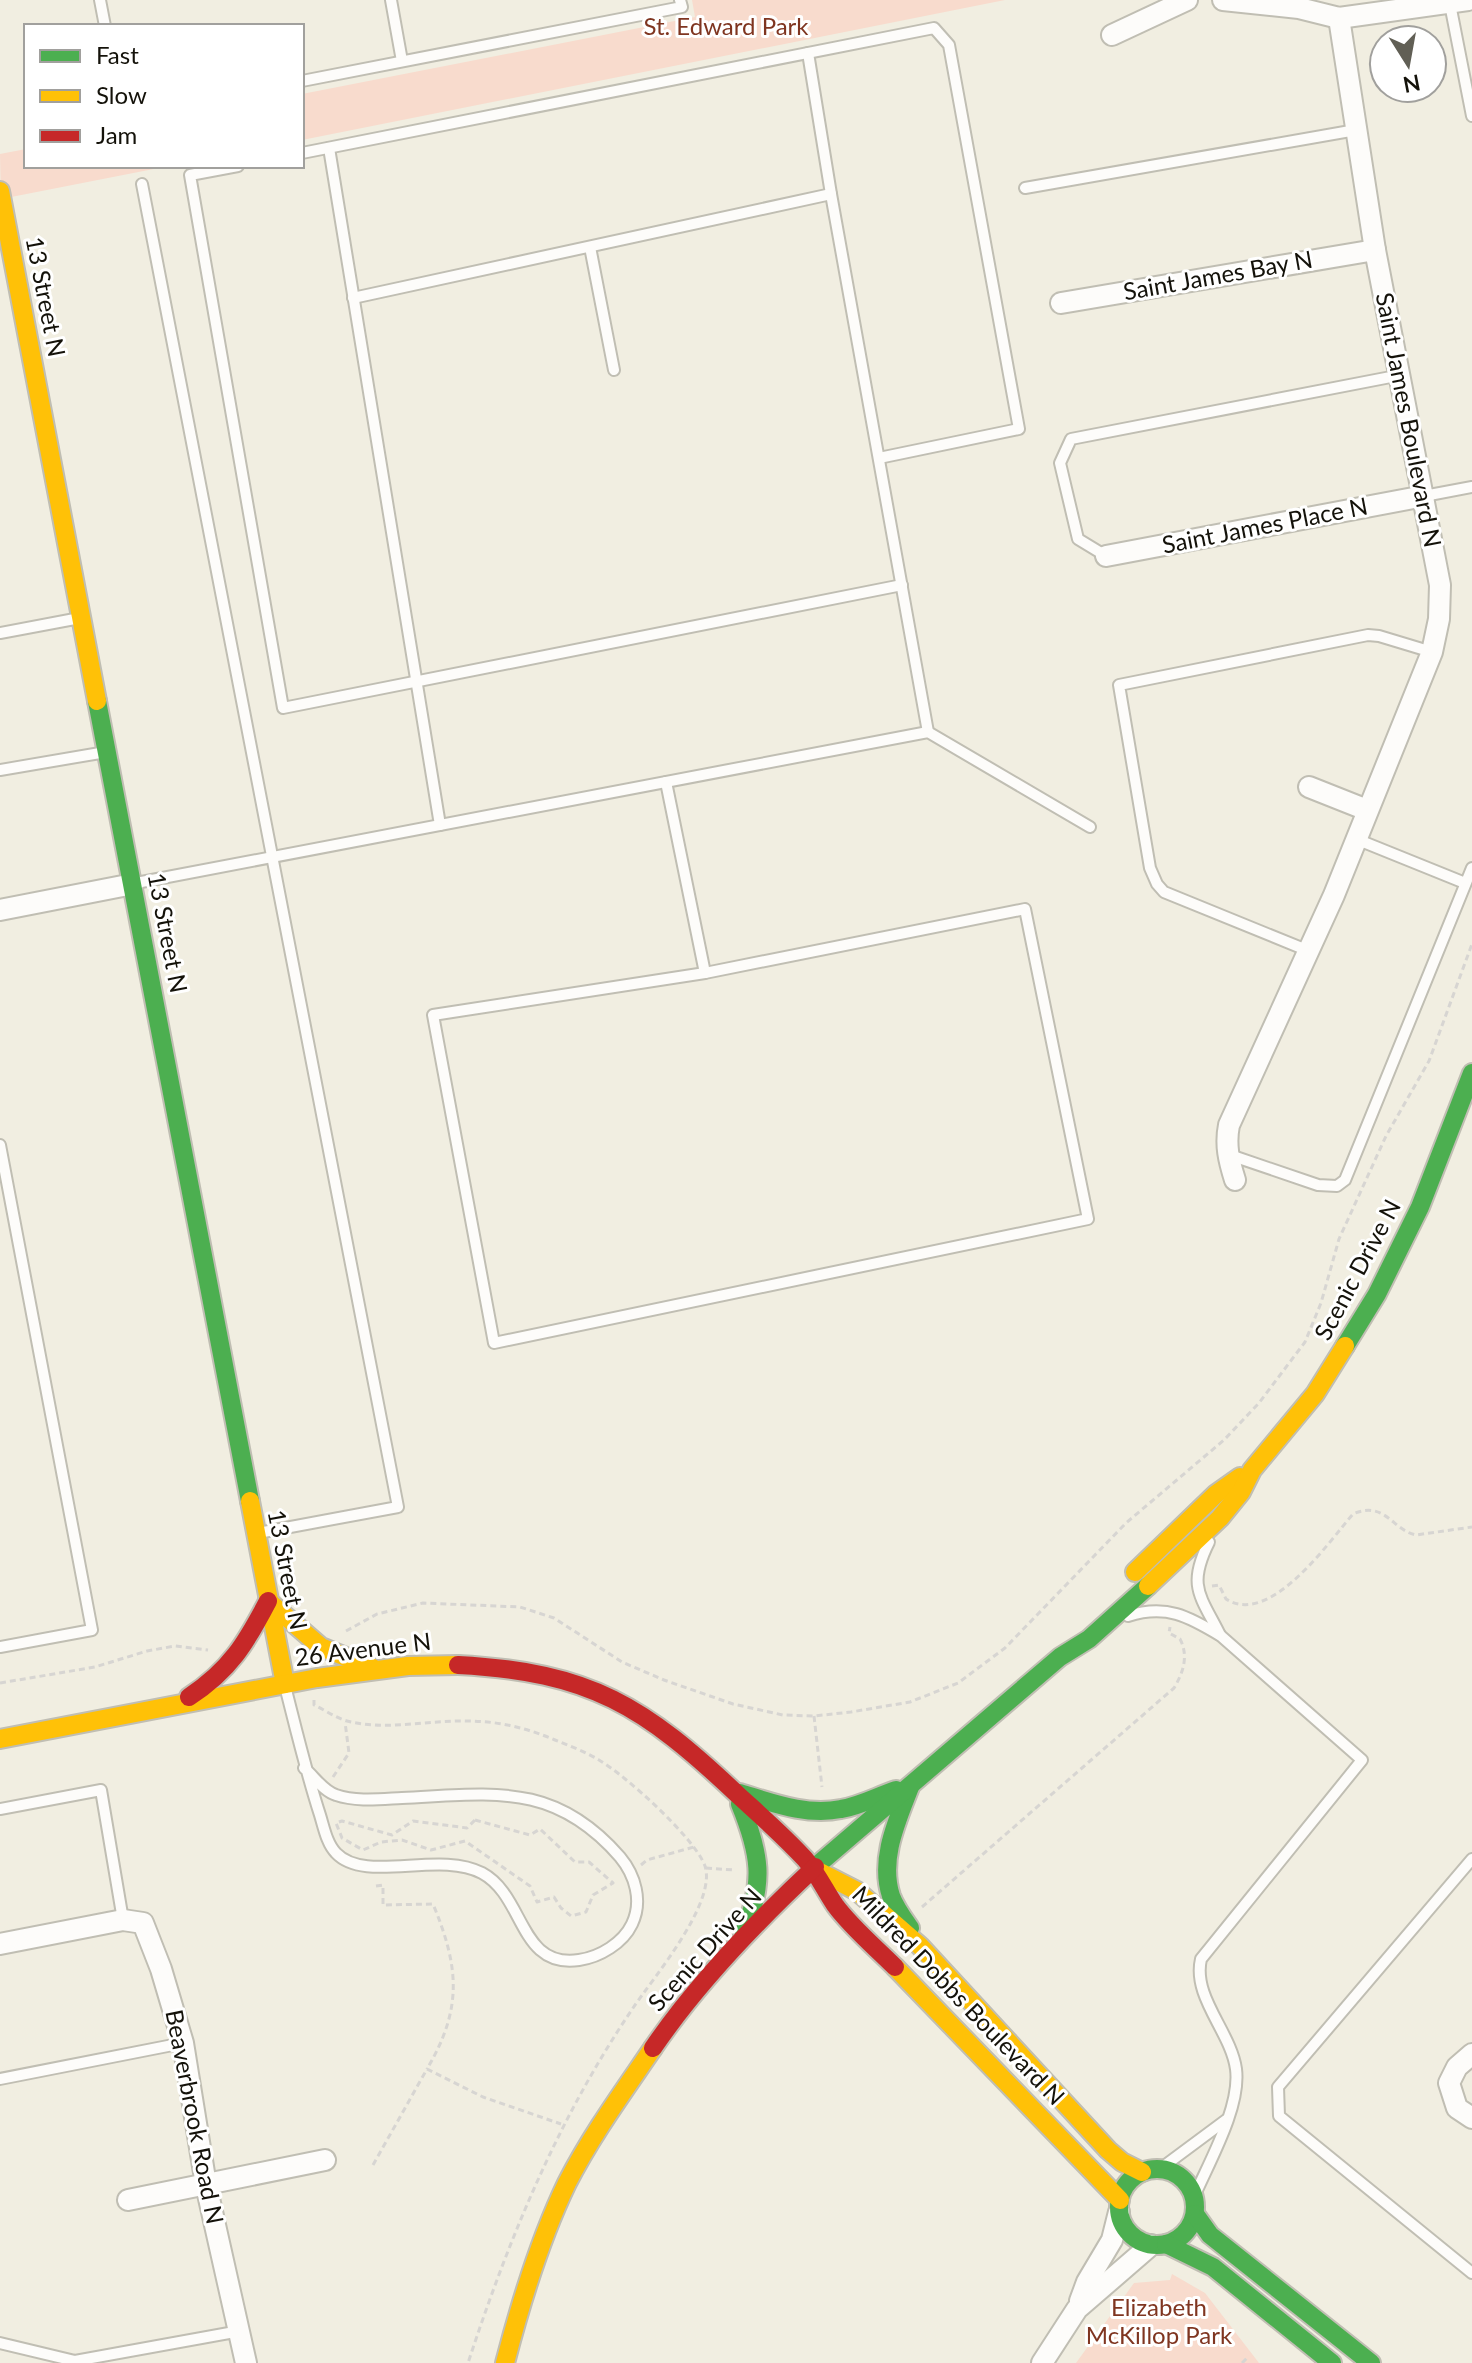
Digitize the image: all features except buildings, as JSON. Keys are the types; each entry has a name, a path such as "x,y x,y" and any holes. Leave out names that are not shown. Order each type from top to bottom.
{"main road":[{"name":"13 Street N","path":"0,191 285,1684"},
{"name":"Scenic Drive N","path":"505,2363 519,2308 567,2184 672,2020 738,1944 813,1869 1060,1657 1089,1639 1220,1518 1241,1492 1252,1470 1315,1394 1377,1294 1420,1207 1472,1073"},
{"name":"Scenic Drive N","path":"1060,1657 1092,1614 1119,1587 1216,1494 1252,1470"},
{"path":"177,1705 212,1683 238,1655 268,1601 321,1647 376,1669"},
{"name":"26 Avenue N","path":"0,1739 376,1669 441,1664 490,1667 546,1676 590,1688 627,1706 690,1751 813,1869"},
{"path":"735,1792 802,1810 824,1811 841,1810 912,1784"},
{"path":"912,1784 890,1846 886,1871 891,1897 920,1946"},
{"path":"735,1792 755,1839 760,1874 756,1906 738,1944"},
{"name":"Mildred Dobbs Boulevard N","path":"813,1869 857,1891 920,1946 1108,2150 1122,2162 1151,2171"},
{"name":"Mildred Dobbs Boulevard N","path":"813,1869 836,1906 1119,2206"},
{"path":"1332,2363 1213,2267 1159,2245 1139,2241 1130,2234 1119,2206 1124,2188 1132,2179 1151,2171 1169,2171 1185,2181 1210,2235 1371,2363"},
{"path":"1159,2245 1185,2233 1194,2206"}],"street":[{"path":"1112,35 1187,0"},
{"path":"1223,0 1299,8 1339,18 1459,2"},
{"name":"Saint James Boulevard N","path":"1235,1180 1227,1154 1229,1125 1309,951 1356,839 1432,652 1439,619 1440,585 1375,250 1339,18"},
{"name":"Saint James Bay N","path":"1061,303 1375,250"},
{"name":"Saint James Place N","path":"1106,556 1424,496"},
{"path":"1309,787 1367,810"},
{"path":"0,910 133,884"},
{"path":"0,1944 123,1920"},
{"name":"Beaverbrook Road N","path":"123,1920 143,1923 161,1969 183,2043 206,2185 246,2363"},
{"path":"1472,2054 1457,2067 1449,2083 1457,2108 1472,2118"},
{"path":"128,2200 325,2160"},
{"path":"1042,2363 1077,2309 1087,2282 1112,2240 1119,2206"},
{"path":"1077,2309 1159,2245"}],"lane":[{"path":"100,0 105,24"},
{"path":"391,0 402,61"},
{"path":"304,81 682,7 680,0"},
{"path":"1459,2 1472,116"},
{"path":"304,153 934,28 949,45 1019,429 879,458"},
{"path":"808,53 928,732"},
{"path":"1025,188 1356,130"},
{"path":"329,148 440,825"},
{"path":"227,168 190,175 283,708 902,585"},
{"path":"142,184 398,1507 255,1534"},
{"path":"353,298 831,194"},
{"path":"590,247 614,370"},
{"path":"1106,556 1078,539 1060,463 1071,439 1401,375"},
{"path":"1424,496 1472,487"},
{"path":"0,633 82,618"},
{"path":"1309,951 1164,892 1157,884 1150,868 1119,685 1368,635 1432,652"},
{"path":"133,884 928,732 1090,827"},
{"path":"0,770 108,752"},
{"path":"666,782 705,973"},
{"path":"1356,839 1465,883"},
{"path":"1227,1154 1318,1185 1337,1186 1345,1180 1472,868"},
{"path":"1025,909 1088,1219 494,1343 433,1015 705,973 1025,909"},
{"path":"0,1145 92,1630 0,1647"},
{"path":"1220,1518 1197,1575 1200,1595 1221,1636"},
{"path":"1111,1620 1142,1611 1160,1610 1197,1622 1221,1636 1362,1760 1201,1959 1201,1983 1236,2067 1232,2111 1194,2206"},
{"path":"285,1684 304,1768 330,1844 341,1858 367,1868 421,1863 480,1872 503,1891 530,1940 550,1957 570,1961 598,1954 620,1940 634,1920 637,1900 635,1884 624,1862 598,1836 552,1805 517,1795 377,1799 337,1796 327,1792 304,1768"},
{"path":"0,1809 101,1790 123,1920"},
{"path":"1472,1859 1278,2087 1279,2116 1472,2273"},
{"path":"0,2079 183,2043"},
{"path":"1151,2171 1227,2118"},
{"path":"0,2343 75,2361 240,2331"}],"path":[{"path":"321,1647 377,1614 423,1603 520,1607 554,1618 622,1662 664,1680 733,1704 783,1715 814,1716 910,1702 958,1683 1005,1648 1126,1523 1224,1440 1259,1403 1305,1342 1321,1303 1339,1239 1386,1136 1429,1061 1472,944"},
{"path":"1209,1586 1219,1585 1226,1599 1236,1604 1273,1597 1287,1587 1353,1514 1360,1511 1388,1515 1410,1534 1416,1535 1472,1527"},
{"path":"917,1911 1174,1688 1183,1668 1185,1650 1180,1639 1169,1633 1171,1626"},
{"path":"0,1683 95,1667 175,1646 216,1651 222,1644 238,1655"},
{"path":"814,1716 822,1788"},
{"path":"333,1777 349,1753 345,1720"},
{"path":"475,1820 530,1835 540,1829 575,1862 589,1862 613,1883 593,1895 586,1912 571,1916 554,1897 537,1902 530,1886 465,1841 431,1850 402,1840 381,1842 363,1850 342,1838 336,1823 342,1821 392,1835 413,1821 467,1828 475,1820"},
{"path":"647,1860 694,1847"},
{"path":"706,1868 736,1871"},
{"path":"373,2165 443,2041 452,2010 452,1956 433,1904 383,1905 383,1885 376,1886"},
{"path":"427,2069 483,2097 562,2124"},
{"path":"1242,2363 1247,2358"}],"green space":[{"name":"St. Edward Park","path":"692,0 1005,0 304,140 304,94 695,17"},
{"path":"24,149 24,168 159,168 1,199 0,154"},
{"name":"Elizabeth McKillop Park","path":"1172,2274 1205,2293 1259,2363 1076,2363 1134,2283 1170,2280"}],"traffic: fast":[{"path":"97,701 250,1501"},
{"path":"1345,1346 1377,1294 1420,1207 1472,1073"},
{"path":"815,1867 1060,1657 1089,1639 1148,1586"},
{"path":"910,1787 891,1840 887,1868 891,1896 910,1928"},
{"path":"740,1793 790,1807 828,1811 855,1806 896,1790"},
{"path":"740,1804 756,1853 757,1868 755,1898 744,1932"},
{"path":"1157,2169 1172,2172 1184,2180 1192,2192 1195,2207 1192,2222 1184,2234 1172,2242 1157,2245 1142,2242 1130,2234 1122,2222 1119,2207 1122,2192 1130,2180 1142,2172 1157,2169"},
{"path":"1195,2214 1210,2235 1371,2363"},
{"path":"1166,2244 1213,2267 1332,2363"}],"traffic: slow":[{"path":"0,191 97,701"},
{"path":"1148,1586 1220,1518 1241,1492 1252,1470 1315,1394 1345,1346"},
{"path":"1135,1572 1216,1494 1240,1477"},
{"path":"250,1501 285,1684"},
{"path":"268,1601 321,1647 373,1668"},
{"path":"0,1739 317,1678 408,1666 458,1665"},
{"path":"814,1869 857,1891 920,1946 1108,2150 1122,2162 1142,2172"},
{"path":"895,1967 1120,2200"},
{"path":"505,2363 532,2272 567,2183 597,2131 653,2048"}],"traffic: jam":[{"path":"189,1697 216,1677 236,1655 268,1601"},
{"path":"458,1665 545,1676 613,1699 643,1717 704,1764 789,1842 809,1864 841,1913 895,1967"},
{"path":"653,2048 729,1953 815,1867"}]}
